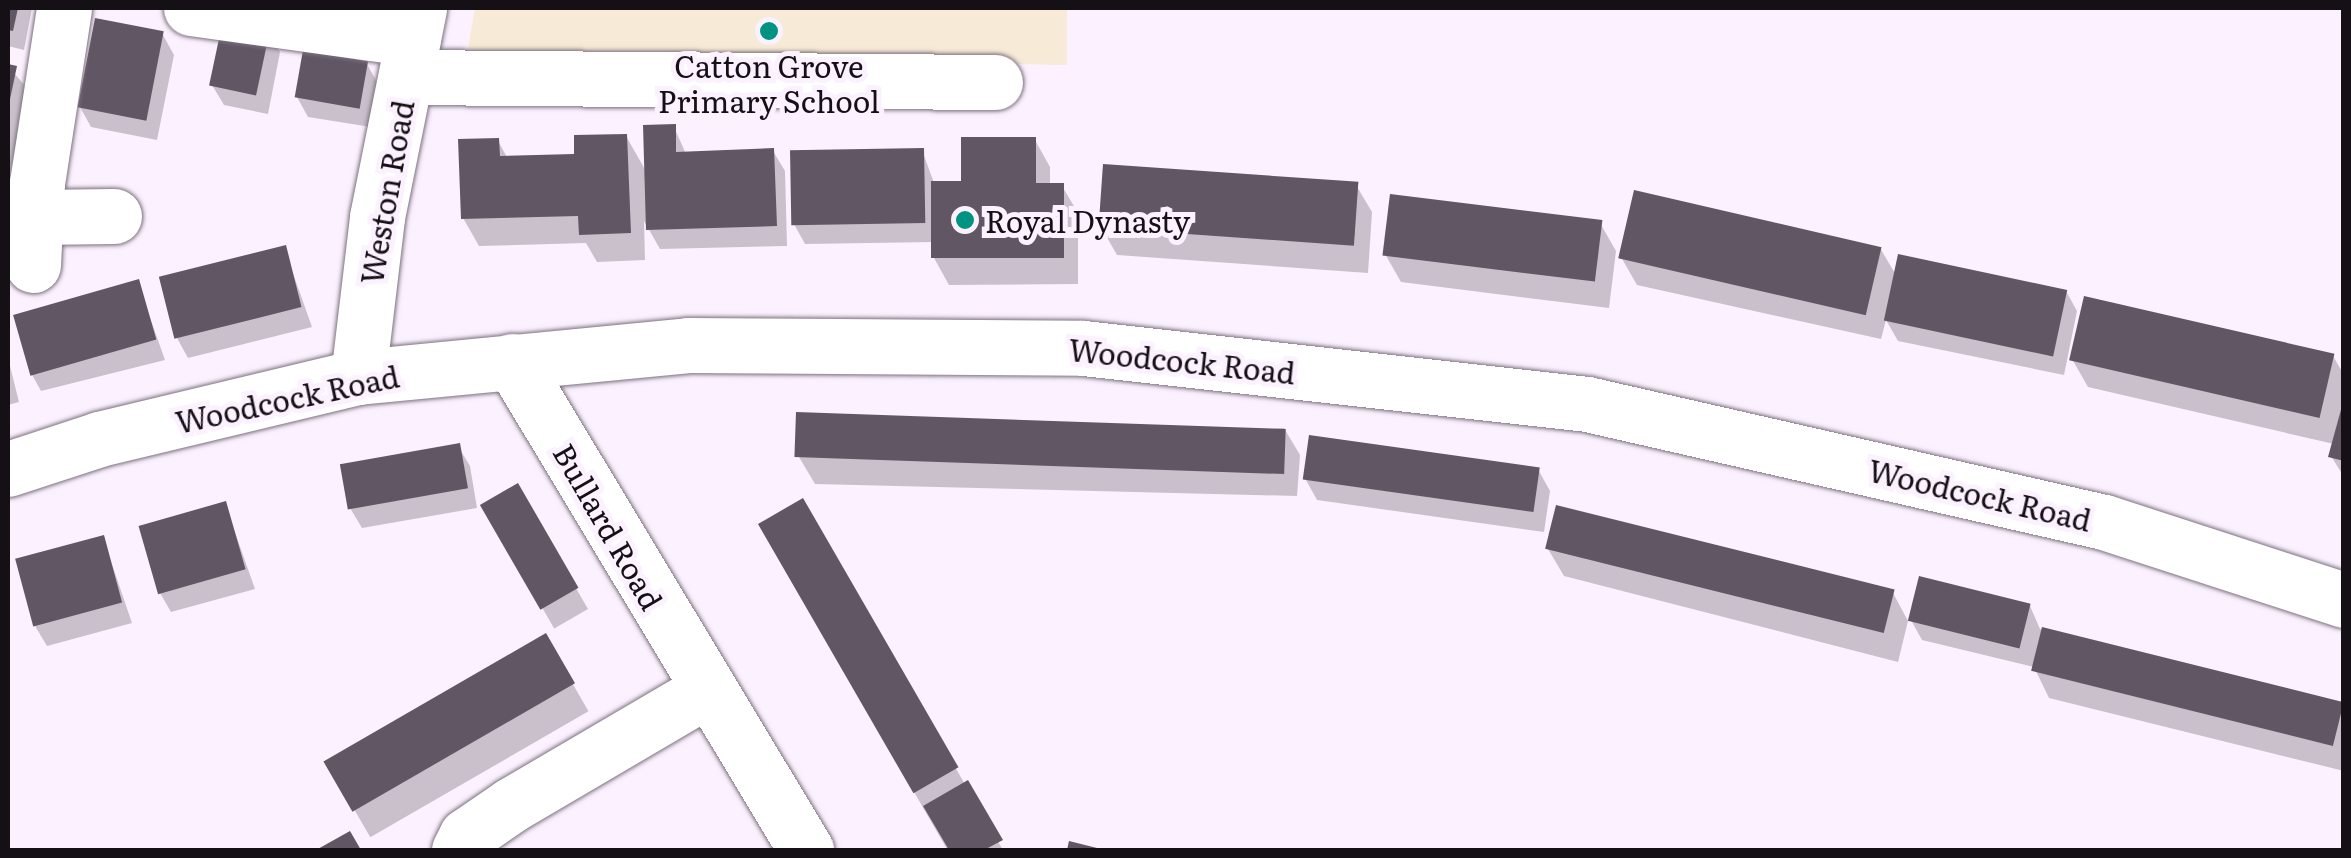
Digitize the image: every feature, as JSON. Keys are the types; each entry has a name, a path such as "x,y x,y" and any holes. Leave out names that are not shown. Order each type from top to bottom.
{"street":[{"path":"64,8 34,242 114,216"},
{"path":"191,8 412,41 995,82"},
{"name":"Weston Road","path":"358,377 377,218 412,41"},
{"name":"Woodcock Road","path":"8,469 100,439 358,377 688,345 1083,348 1588,404 2104,522 2344,600"},
{"name":"Bullard Road","path":"512,362 705,691 806,850"},
{"path":"459,850 466,836 511,805 705,691"}],"shaded area":[{"name":"Catton Grove Primary School","path":"475,8 1067,8 1067,65 467,54"}],"building":[{"path":"8,8 18,8 13,31 8,30"},
{"path":"95,18 164,31 146,121 78,107"},
{"path":"223,20 270,30 256,96 209,86"},
{"path":"303,50 368,61 360,109 295,97"},
{"path":"8,64 17,66 9,104 8,104"},
{"path":"676,124 676,152 774,148 777,226 646,230 643,125"},
{"path":"627,134 631,233 579,235 578,216 461,219 458,139 499,138 500,156 574,154 574,135"},
{"path":"961,137 1036,137 1036,183 1064,183 1064,258 931,258 931,181 961,181"},
{"path":"924,148 925,223 791,225 790,150"},
{"path":"1103,164 1358,182 1354,246 1099,228"},
{"path":"1634,190 1881,247 1866,315 1618,258"},
{"path":"1390,194 1602,220 1595,282 1382,256"},
{"path":"286,245 301,307 174,339 159,277"},
{"path":"1898,254 2067,290 2053,356 1884,321"},
{"path":"139,279 156,340 30,376 13,315"},
{"path":"2084,296 2334,354 2320,418 2069,360"},
{"path":"2344,406 2344,461 2328,457"},
{"path":"796,412 1286,429 1284,474 794,457"},
{"path":"1309,435 1540,467 1533,512 1303,480"},
{"path":"460,443 468,488 348,509 340,464"},
{"path":"518,483 578,588 540,610 480,505"},
{"path":"803,498 958,767 913,793 758,524"},
{"path":"226,501 246,569 158,594 139,526"},
{"path":"1556,505 1895,589 1884,633 1545,549"},
{"path":"104,535 122,603 33,626 15,559"},
{"path":"1919,576 2031,604 2019,648 1908,621"},
{"path":"2042,627 2344,702 2333,746 2031,671"},
{"path":"546,633 575,683 352,812 323,762"},
{"path":"968,780 1003,840 984,850 949,850 923,806"},
{"path":"350,831 361,850 316,850"},
{"path":"1069,841 1101,849 1101,850 1067,850"}],"place":[{"name":"Catton Grove Primary School","path":"769,31"},
{"name":"Royal Dynasty","path":"965,220"}]}
